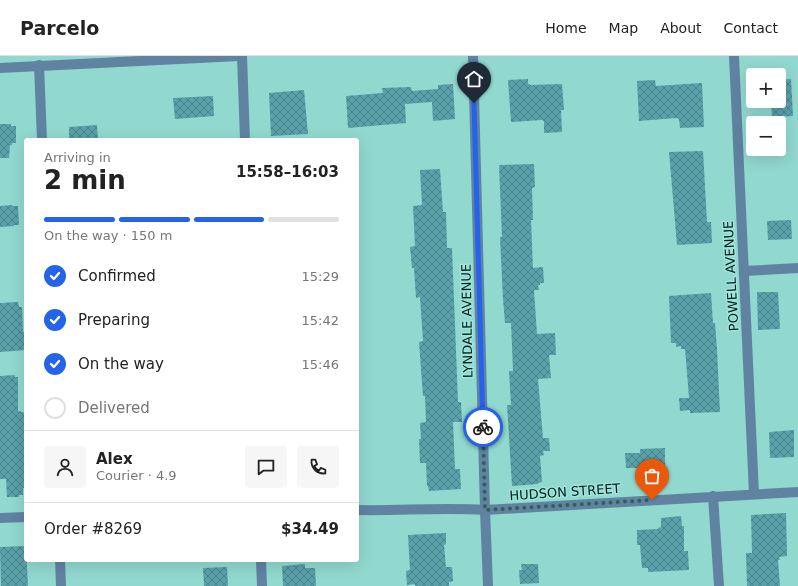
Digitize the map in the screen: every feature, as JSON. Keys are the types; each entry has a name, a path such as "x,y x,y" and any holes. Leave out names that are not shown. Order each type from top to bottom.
{"street":[{"path":"0,68 148,58 239,56"},
{"path":"242,56 245,138"},
{"name":"LYNDALE AVENUE","path":"473,56 488,586"},
{"name":"POWELL AVENUE","path":"734,56 754,494"},
{"path":"40,65 42,138"},
{"path":"744,271 798,268"},
{"name":"HUDSON STREET","path":"359,510 389,511 464,508 485,510 798,492"},
{"path":"713,496 719,586"},
{"path":"0,518 24,517"},
{"path":"60,562 61,586"},
{"path":"261,562 262,586"}],"building":[{"path":"528,79 528,84 530,85 562,84 564,110 561,110 562,132 544,133 544,121 542,120 511,122 508,80"},
{"path":"786,79 791,79 793,116 772,116 771,108 786,108"},
{"path":"655,80 656,86 702,83 704,127 680,128 679,119 676,118 639,121 637,81"},
{"path":"453,84 455,119 433,121 432,102 405,104 406,123 348,128 346,96 383,93 382,88 411,87 412,91 438,89 438,85"},
{"path":"304,90 308,134 271,136 269,93"},
{"path":"213,96 214,116 175,119 173,98"},
{"path":"0,124 11,124 11,126 16,126 16,143 12,143 12,145 10,145 9,158 0,158"},
{"path":"97,125 98,138 69,138 69,127"},
{"path":"703,151 707,222 711,222 712,243 677,245 669,152"},
{"path":"534,164 535,187 532,188 533,220 531,220 533,268 543,267 544,283 540,283 540,285 538,285 539,290 534,290 537,334 555,333 556,355 549,355 551,378 538,379 543,438 549,438 550,451 543,451 544,455 540,456 542,482 538,484 512,486 507,405 511,405 509,371 513,371 511,323 505,323 503,299 499,165"},
{"path":"440,169 443,212 446,212 447,248 452,248 458,402 461,402 462,422 453,422 455,469 460,469 461,489 429,491 427,486 426,463 420,463 420,423 426,422 425,396 423,396 419,342 423,341 420,297 416,298 414,268 412,268 410,247 415,246 413,206 422,205 420,170"},
{"path":"0,206 18,206 19,225 0,227"},
{"path":"791,220 792,239 768,240 767,221"},
{"path":"757,292 778,292 780,329 758,330"},
{"path":"711,293 713,323 715,323 717,349 720,412 690,413 690,410 680,411 679,398 689,398 685,349 681,349 681,346 676,347 676,343 671,343 669,296"},
{"path":"18,302 19,307 22,307 24,350 0,352 0,303"},
{"path":"15,375 15,377 18,377 18,411 24,412 24,488 23,495 19,495 19,497 7,497 6,479 0,479 0,376"},
{"path":"794,430 794,457 770,458 769,432"},
{"path":"665,448 665,468 626,468 625,453 640,453 640,449"},
{"path":"786,513 787,556 779,557 780,560 778,560 780,586 747,586 746,553 752,553 751,515"},
{"path":"681,516 682,526 684,526 684,551 688,551 689,570 648,572 648,568 642,568 640,545 637,545 637,530 658,529 661,527 661,518"},
{"path":"446,533 446,544 444,545 446,567 452,567 453,581 449,582 449,586 407,585 406,571 410,570 408,535"},
{"path":"24,546 24,562 27,562 28,586 1,586 0,547"},
{"path":"305,564 305,568 315,568 316,586 283,586 282,566"},
{"path":"521,564 538,564 539,583 520,584 519,570 522,570"},
{"path":"227,567 228,586 204,586 203,568"}],"way so far":[{"path":"483,427 485,510 652,500"}],"route":[{"path":"474,103 483,427"}]}
